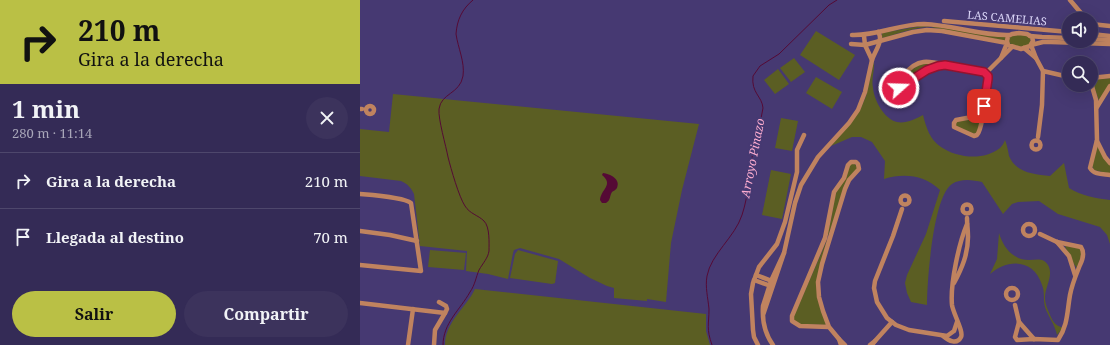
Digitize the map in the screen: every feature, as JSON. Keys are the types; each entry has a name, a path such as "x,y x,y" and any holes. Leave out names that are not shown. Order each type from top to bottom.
{"street":[{"path":"1070,0 1080,12"},
{"name":"LAS CAMELIAS","path":"944,21 1062,31"},
{"path":"852,36 864,36 900,26 922,24 992,34 1009,35 1018,33 1030,36 1062,38"},
{"path":"1098,25 1110,26"},
{"path":"851,44 865,45 926,30 942,31 1007,43 1012,47 1024,48 1043,42 1110,44"},
{"path":"773,345 766,333 763,306 784,253 795,203 801,185 818,157 849,123 858,110 865,92 872,60 880,41 880,35 878,32"},
{"path":"1001,58 1009,35"},
{"path":"1098,35 1110,36"},
{"path":"864,36 865,45 872,60"},
{"path":"1030,36 1032,39 1031,45 1043,71 1042,105 1037,140"},
{"path":"1098,39 1110,40"},
{"path":"986,73 1012,47"},
{"path":"1024,48 1036,58"},
{"path":"945,65 920,73 911,82 906,93 903,94 900,92 900,84 909,69 918,64 931,61 986,73"},
{"path":"1043,71 1062,75"},
{"path":"984,106 972,117 956,120 954,127 977,136 981,129 988,79 986,73"},
{"path":"1098,77 1110,76"},
{"path":"1097,107 1110,86"},
{"path":"1094,92 1097,107 1097,140 1090,170 1096,173 1110,175"},
{"path":"361,109 367,109"},
{"path":"758,345 754,337 753,330 752,294 755,277 759,267 775,247 785,222 797,172 797,150 804,135"},
{"path":"1097,140 1105,157 1110,163"},
{"path":"829,327 800,326 794,323 792,319 793,312 828,239 835,190 844,178 848,165 851,162 856,162 859,169 845,189 828,239 818,282 821,304 829,327 845,345"},
{"path":"360,194 410,202 412,205 421,271 360,265"},
{"path":"903,206 893,236 877,272 874,284 876,297 880,306 892,322 909,330 943,336 950,335 954,332 957,322"},
{"path":"954,284 961,270 966,254 968,235 967,214"},
{"path":"943,336 952,342 958,340 962,334 952,306 956,261 967,224"},
{"path":"1040,234 1029,237 1025,235 1022,229 1028,224 1032,225 1040,234 1057,242 1079,246 1082,249 1083,256 1075,275 1070,293 1065,329 1058,340"},
{"path":"1033,235 1035,229"},
{"path":"360,231 390,235 417,241"},
{"path":"1057,242 1069,256 1075,275"},
{"path":"755,277 772,283"},
{"path":"1015,306 1019,295 1018,291 1014,288 1010,288 1007,291 1006,296 1015,306 1019,322 1034,339"},
{"path":"1010,300 1017,298"},
{"path":"434,345 435,330 447,310 446,306 439,302"},
{"path":"360,303 445,313"},
{"path":"408,345 413,309"},
{"path":"872,344 892,322"},
{"path":"1019,322 1015,334 1016,340 1058,340"},
{"path":"839,339 841,345"},
{"path":"1058,340 1061,345"}],"green space":[{"path":"921,26 940,27 1006,37 1005,41 924,27 882,38 882,33"},
{"path":"816,31 855,55 839,80 800,55"},
{"path":"1020,34 1030,37 1031,44 1019,47 1008,42 1010,36"},
{"path":"794,58 805,72 791,82 780,68"},
{"path":"874,61 872,81 874,93 880,108 884,113 892,120 897,122 910,121 923,115 931,137 937,144 947,151 962,156 986,155 1000,148 1005,140 1012,162 1026,172 1050,176 1064,163 1069,188 1084,195 1110,200 1110,244 1107,235 1100,227 1058,214 1039,201 1018,202 1012,204 1003,214 982,182 971,180 959,181 952,184 945,192 940,205 932,240 927,305 911,302 905,283 907,275 926,234 940,190 921,178 899,176 884,179 885,161 872,142 861,137 852,137 831,146 860,110 866,96"},
{"path":"927,62 936,64 918,74 906,92 902,92 901,86 909,72 915,67"},
{"path":"778,69 789,84 775,94 764,80"},
{"path":"816,77 842,92 832,109 806,93"},
{"path":"1110,78 1110,84 1099,101 1096,92 1098,92 1098,79"},
{"path":"393,94 699,124 682,190 671,243 666,302 647,299 647,301 614,298 614,288 590,278 559,259 520,248 514,250 508,279 466,271 467,251 420,246 414,194 409,186 401,181 360,176 360,129 389,132"},
{"path":"981,112 978,132 974,134 956,126 956,122 972,119"},
{"path":"781,118 798,121 792,151 775,148"},
{"path":"1097,147 1099,147 1110,164 1110,174 1094,170 1092,166"},
{"path":"854,163 858,168 848,180 828,236 835,195 850,164"},
{"path":"771,170 791,174 782,219 762,215"},
{"path":"999,233 1006,248 1018,258 1042,260 1048,265 1050,269 1050,277 1045,294 1045,300 1053,321 1058,326 1063,328 1057,335 1045,307 1042,285 1038,276 1033,270 1020,264 1012,264 1005,265 990,274 997,259"},
{"path":"827,240 817,279 826,325 797,324 793,318"},
{"path":"1065,246 1079,247 1083,252 1077,268 1072,261"},
{"path":"430,250 466,253 464,270 428,267"},
{"path":"518,250 558,261 555,283 552,284 510,278 515,254"},
{"path":"475,289 706,314 706,331 710,345 445,345 448,329"}],"shaded area":[{"path":"603,173 609,174 614,178 618,185 606,203 602,203 600,200 607,184 602,175"}],"waterway":[{"path":"443,345 449,323 472,289 479,270 489,251 489,235 486,224 482,219 467,209 458,190 448,157 439,113 440,104 455,90 461,82 463,76 463,66 456,34 459,19 463,11 473,0"},
{"name":"Arroyo Pinazo","path":"712,345 708,330 709,309 706,280 713,260 739,223 748,191 754,146 763,108 761,100 755,90 753,76 760,66 779,54 829,5 837,0"}],"route":[{"path":"899,88 901,93 906,93 911,82 920,73 938,66 945,65 984,72 988,76 984,106"}]}
